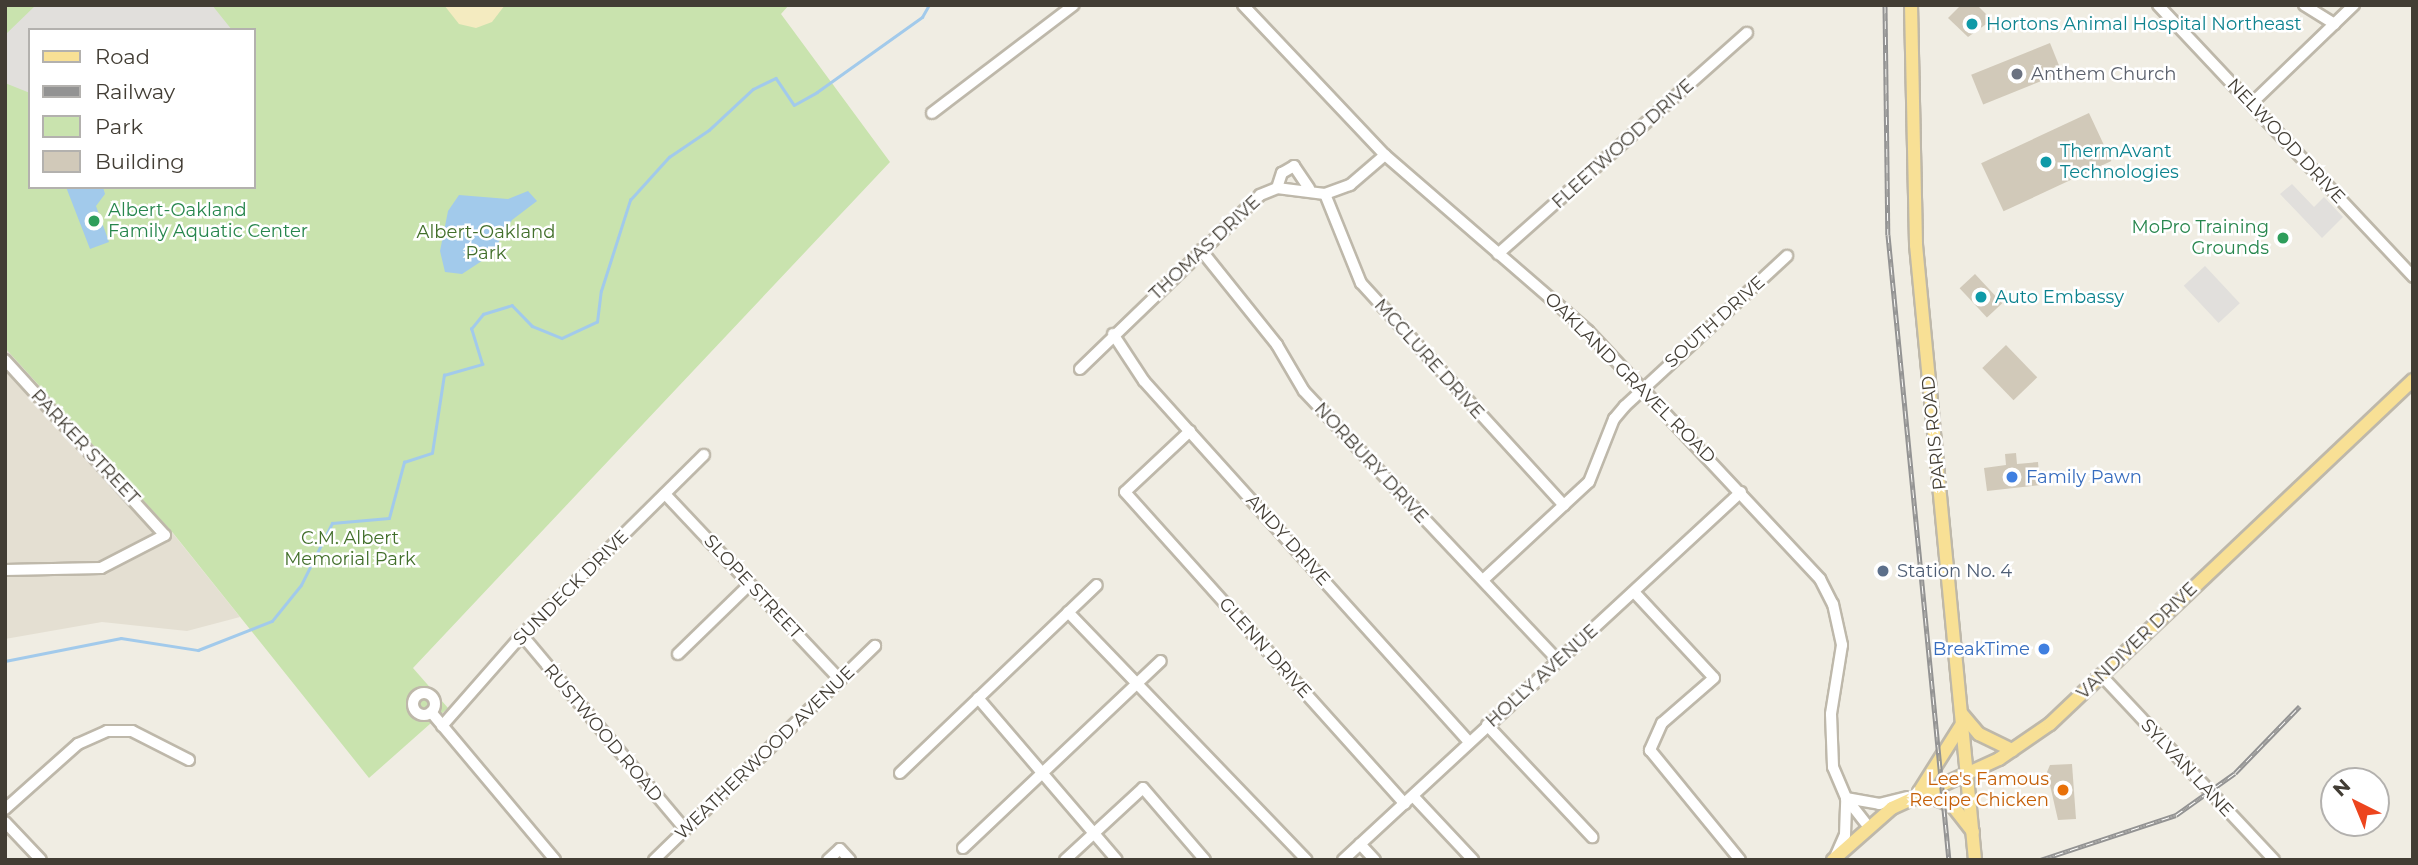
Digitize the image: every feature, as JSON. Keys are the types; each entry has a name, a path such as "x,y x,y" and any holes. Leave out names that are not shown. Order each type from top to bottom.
{"main road":[{"name":"PARIS ROAD","path":"1910,5 1916,245 1975,860"},
{"name":"VANDIVER DRIVE","path":"1834,858 1867,825 1916,793 2012,750 2050,724 2413,380"},
{"path":"1973,832 1952,805 1916,793 1962,719 1979,734 2012,750"}],"street":[{"path":"932,113 1074,5"},
{"name":"OAKLAND GRAVEL ROAD","path":"1243,5 1384,155 1564,307 1804,559 1833,604 1842,645 1829,738 1846,798 1867,825"},
{"name":"NELWOOD DRIVE","path":"2158,5 2413,278"},
{"path":"2304,5 2334,24"},
{"path":"2251,104 2354,5"},
{"name":"FLEETWOOD DRIVE","path":"1498,254 1747,33"},
{"path":"1325,194 1350,185 1384,155"},
{"path":"1277,188 1282,173 1294,166 1309,188"},
{"name":"THOMAS DRIVE","path":"1080,369 1113,334 1260,195 1277,188 1309,188 1325,194"},
{"name":"MCCLURE DRIVE","path":"1325,194 1362,284 1564,505"},
{"name":"NORBURY DRIVE","path":"1201,250 1277,345 1304,391 1558,661"},
{"name":"SOUTH DRIVE","path":"1483,580 1589,482 1614,419 1642,388 1787,256"},
{"name":"ANDY DRIVE","path":"1113,334 1144,381 1469,742"},
{"name":"PARKER STREET","path":"5,360 165,535 101,568 5,570"},
{"name":"GLENN DRIVE","path":"1190,431 1125,492 1409,800 1473,860"},
{"name":"SUNDECK DRIVE","path":"442,726 522,635 704,455"},
{"name":"HOLLY AVENUE","path":"1343,860 1741,492"},
{"name":"SLOPE STREET","path":"665,494 841,680"},
{"path":"678,654 750,584"},
{"path":"900,773 1097,584"},
{"path":"1634,592 1714,678 1662,723 1650,750 1740,860"},
{"path":"1068,612 1307,860"},
{"name":"RUSTWOOD ROAD","path":"522,635 685,829"},
{"name":"WEATHERWOOD AVENUE","path":"654,860 876,646"},
{"path":"963,848 1140,684 1161,661"},
{"name":"SYLVAN LANE","path":"2101,675 2274,860"},
{"path":"978,698 1117,860"},
{"path":"431,712 555,860"},
{"path":"1487,725 1592,837"},
{"path":"5,809 78,744 107,731 132,731 189,760"},
{"path":"1065,860 1143,788 1205,860"},
{"path":"1834,858 1845,835 1846,798 1879,804 1916,793"},
{"path":"5,822 41,860"},
{"path":"1360,844 1375,860"},
{"path":"828,860 840,849 850,860"}],"shaded area":[{"path":"36,5 212,5 230,28 28,28 28,92 5,83 5,35"},
{"path":"2292,184 2314,207 2324,197 2343,217 2322,238 2280,194"},
{"path":"2205,266 2240,303 2219,323 2184,286"},
{"path":"5,348 171,531 240,617 187,631 102,622 5,639"}],"green space":[{"name":"Albert-Oakland Park","path":"5,5 789,5 781,14 890,162 413,668 448,708 369,778 173,533 5,348"}],"sand":[{"path":"444,5 505,5 492,22 476,28 459,24"}],"water":[{"path":"67,189 104,189 105,194 96,206 109,242 90,249"},
{"path":"528,191 537,201 512,220 491,255 462,274 445,272 440,251 448,211 459,195 508,199"}],"building":[{"name":"Hortons Animal Hospital Northeast","path":"1961,5 1977,5 1992,20 1968,37 1948,18"},
{"name":"Anthem Church","path":"2050,43 2062,73 1983,105 1971,75"},
{"name":"ThermAvant Technologies","path":"2089,113 2111,161 2004,211 1981,163"},
{"name":"Auto Embassy","path":"1975,274 2002,303 1987,318 1960,288"},
{"path":"2006,345 2037,377 2014,400 1982,368"},
{"name":"Family Pawn","path":"2016,453 2017,464 2038,462 2040,485 1987,491 1984,468 2006,465 2005,454"},
{"name":"Lee's Famous Recipe Chicken","path":"2072,764 2076,819 2058,820 2047,772 2050,765"}],"waterway":[{"path":"5,661 121,638 198,650 272,621 301,585 332,523 389,518 404,462 432,453 444,375 482,364 471,329 483,314 512,305 532,326 562,338 597,322 601,291 630,200 669,157 709,130 753,89 776,78 794,105 817,92 922,17 929,5"}],"railway":[{"path":"1885,5 1888,235 1949,860"},
{"path":"2040,860 2176,815 2235,773 2300,706"}],"place":[{"name":"Hortons Animal Hospital Northeast","path":"1972,24"},
{"name":"Anthem Church","path":"2017,74"},
{"name":"ThermAvant Technologies","path":"2046,162"},
{"name":"Albert-Oakland Family Aquatic Center","path":"94,221"},
{"name":"MoPro Training Grounds","path":"2283,238"},
{"name":"Auto Embassy","path":"1981,297"},
{"name":"Family Pawn","path":"2012,477"},
{"name":"Station No. 4","path":"1883,571"},
{"name":"BreakTime","path":"2044,649"},
{"name":"Lee's Famous Recipe Chicken","path":"2063,790"}],"park label":[{"name":"C.M. Albert Memorial Park","path":"350,549"}]}
